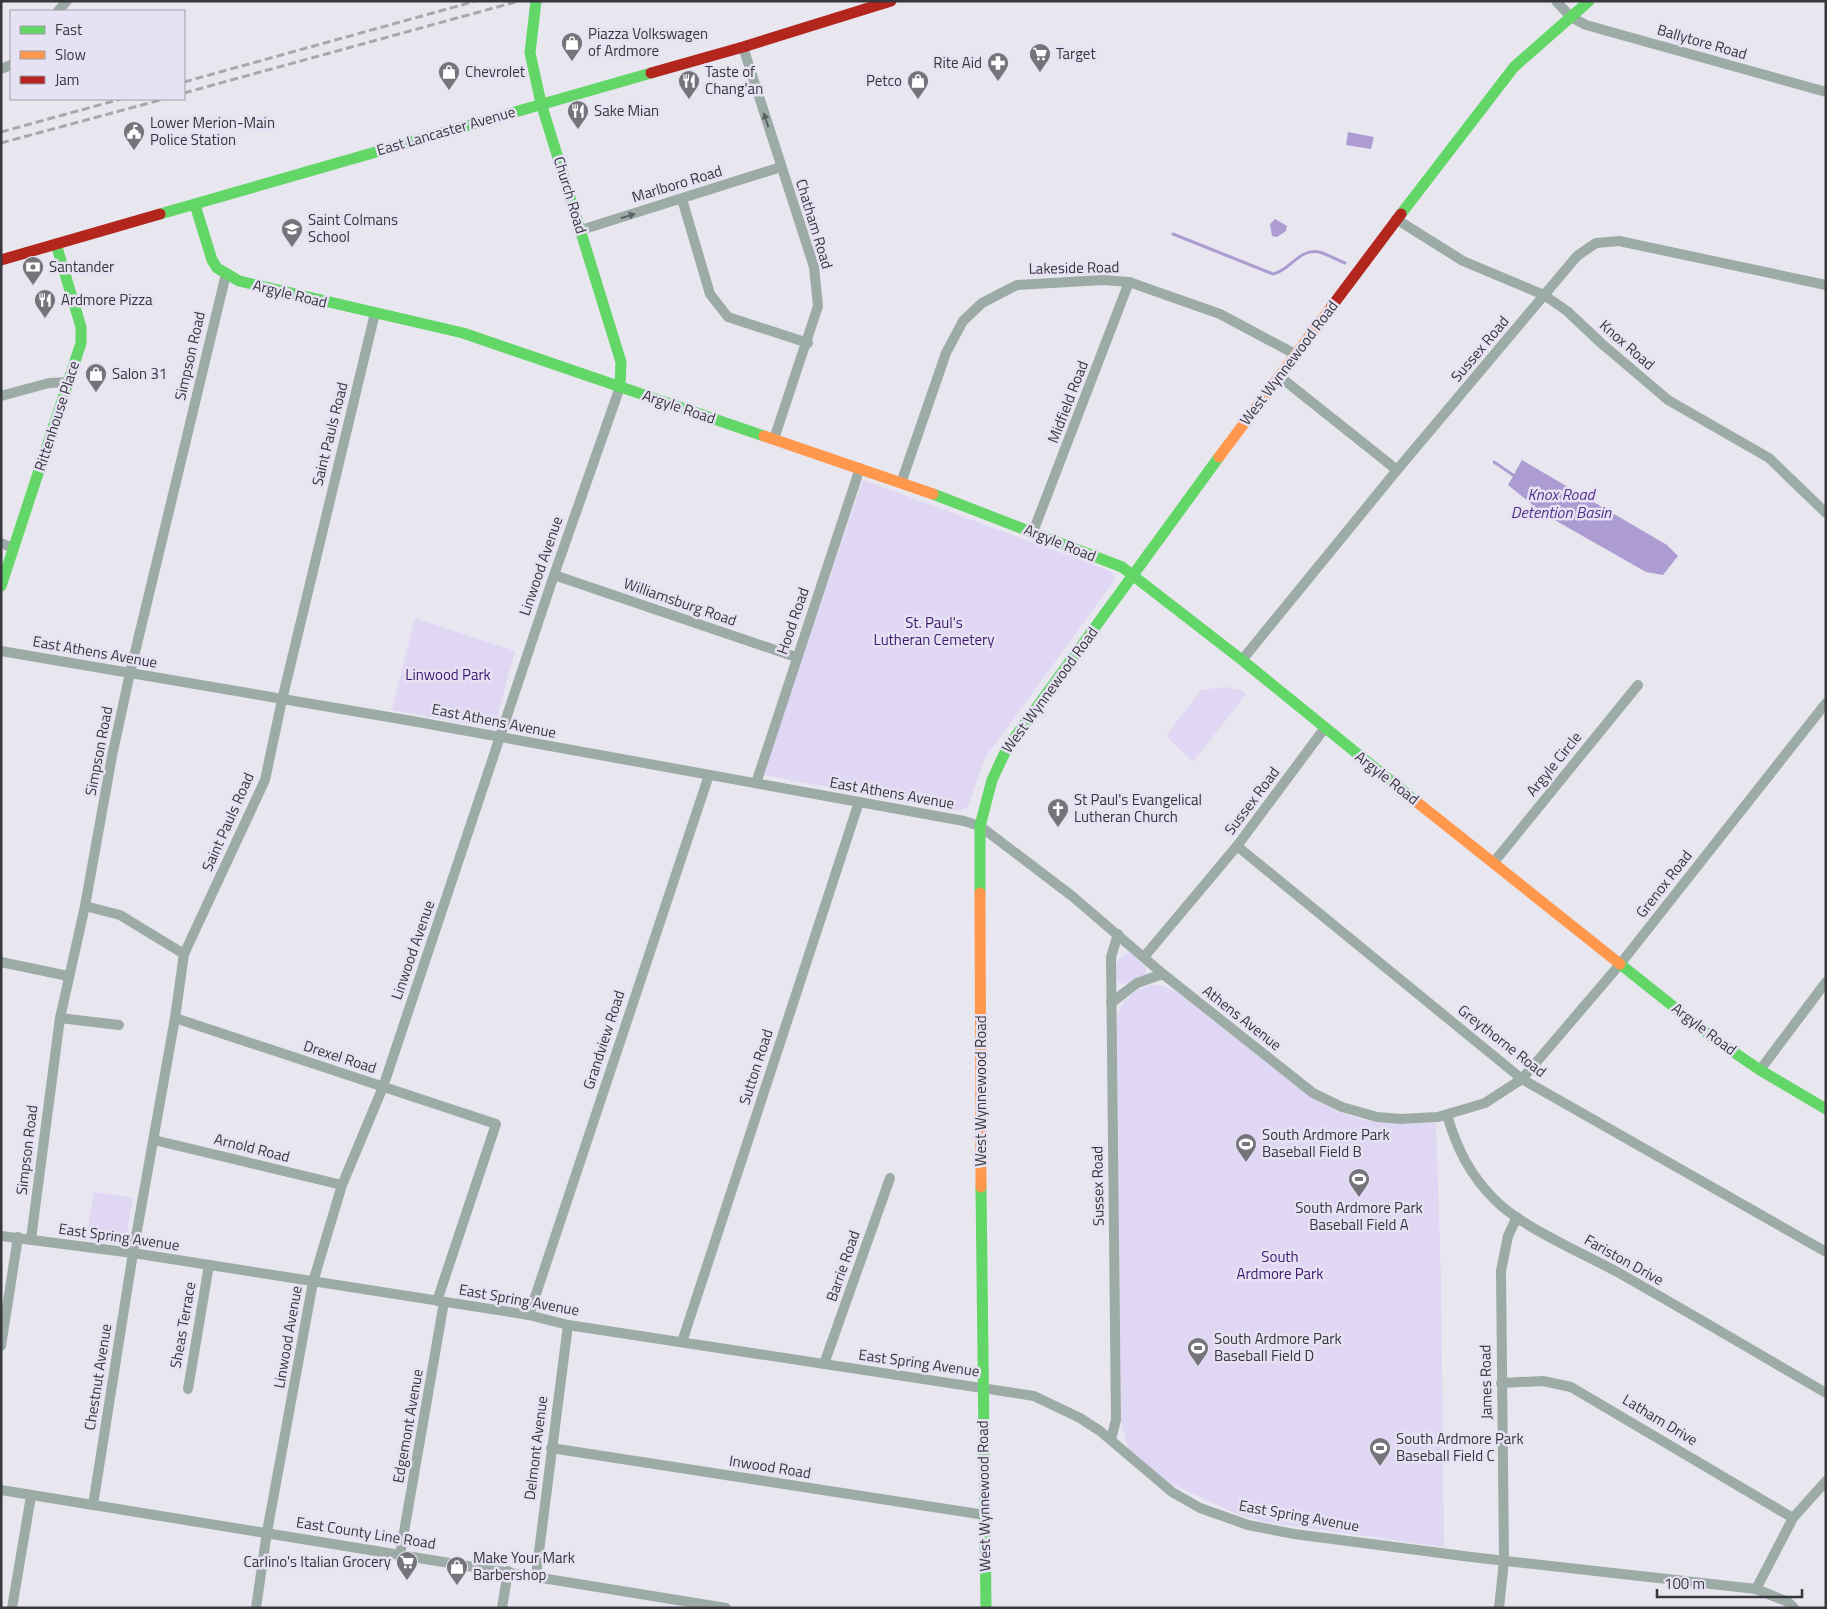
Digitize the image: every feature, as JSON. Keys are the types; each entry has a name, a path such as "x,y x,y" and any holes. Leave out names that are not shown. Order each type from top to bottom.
{"main road":[{"name":"Church Road","path":"536,1 530,53 541,103 621,362 620,387"},
{"name":"East Lancaster Avenue","path":"1,260 541,103 743,47 891,1"},
{"name":"West Wynnewood Road","path":"986,1608 982,1387 980,826 985,795 999,760 1014,737 1396,219 1505,78 1589,1"},
{"name":"Argyle Road","path":"195,205 212,260 226,274 239,281 463,333 901,482 1122,567 1242,660 1324,729 1494,862 1713,1038 1760,1070 1826,1109"},
{"name":"Rittenhouse Place","path":"1,586 69,382 82,335 56,244"}],"street":[{"path":"1556,1 1571,17"},
{"name":"Ballytore Road","path":"1571,17 1586,25 1826,92"},
{"name":"Chatham Road","path":"743,47 814,267 818,306 808,342 774,439"},
{"name":"Marlboro Road","path":"581,230 781,167"},
{"path":"682,199 710,294 728,317 808,342"},
{"name":"Knox Road","path":"1396,219 1463,261 1544,295 1567,311 1601,343 1668,400 1769,458 1826,513"},
{"name":"Sussex Road","path":"1242,660 1397,470 1577,256 1590,245 1619,241 1826,285"},
{"name":"Simpson Road","path":"31,1239 60,1018 68,976 85,906 130,673 226,274"},
{"name":"Lakeside Road","path":"901,482 946,353 963,321 982,303 1017,285 1033,283 1129,282 1220,314 1295,354"},
{"name":"Midfield Road","path":"1033,532 1129,282"},
{"name":"Saint Pauls Road","path":"133,1253 176,1018 184,954 265,780 282,700 375,314"},
{"path":"1279,376 1397,470"},
{"path":"1,396 49,383 69,382"},
{"name":"Linwood Avenue","path":"256,1608 267,1532 313,1282 342,1185 383,1087 554,575 620,387"},
{"name":"Hood Road","path":"756,783 796,657 860,468"},
{"path":"1,543 13,548"},
{"name":"Williamsburg Road","path":"554,575 796,657"},
{"name":"East Athens Avenue","path":"1,651 282,700 412,720 500,738 964,821 980,826"},
{"name":"Argyle Circle","path":"1494,862 1638,685"},
{"name":"Grenox Road","path":"1522,1079 1621,963 1826,703"},
{"name":"Sussex Road","path":"1144,957 1237,846 1324,729"},
{"name":"Grandview Road","path":"529,1315 709,775"},
{"name":"Sutton Road","path":"682,1342 859,802"},
{"name":"Athens Avenue","path":"980,826 1118,934 1163,974 1303,1086 1328,1101 1377,1117 1412,1119 1447,1115 1485,1103 1522,1079"},
{"name":"Greythorne Road","path":"1237,846 1522,1079 1826,1252"},
{"path":"85,906 120,915 184,954"},
{"name":"Sussex Road","path":"1111,1439 1116,1420 1111,957 1118,934"},
{"path":"1,962 68,976"},
{"path":"1111,1002 1137,983 1163,974"},
{"path":"1760,1070 1826,982"},
{"path":"60,1018 119,1025"},
{"name":"Drexel Road","path":"176,1018 496,1124"},
{"name":"Fariston Drive","path":"1447,1115 1463,1160 1478,1182 1497,1202 1517,1218 1621,1275 1826,1394"},
{"name":"Edgemont Avenue","path":"400,1555 441,1301 496,1124"},
{"name":"Arnold Road","path":"154,1140 342,1185"},
{"name":"Barrie Road","path":"824,1364 890,1178"},
{"name":"James Road","path":"1499,1608 1504,1560 1501,1272 1508,1236 1517,1218"},
{"name":"East Spring Avenue","path":"1,1236 133,1253 529,1315 568,1325 1034,1396 1080,1418 1111,1439 1148,1474 1172,1492 1200,1508 1231,1520 1294,1534 1756,1589 1788,1602 1794,1608"},
{"path":"1,1346 18,1237"},
{"name":"Chestnut Avenue","path":"93,1506 133,1253"},
{"name":"Sheas Terrace","path":"188,1389 209,1265"},
{"name":"Delmont Avenue","path":"536,1575 568,1325"},
{"name":"Latham Drive","path":"1501,1383 1543,1381 1571,1387 1599,1401 1793,1518"},
{"name":"Inwood Road","path":"551,1448 985,1516"},
{"path":"1756,1589 1793,1518 1826,1481"},
{"name":"East County Line Road","path":"1,1490 400,1555 536,1575 726,1608"},
{"path":"12,1608 31,1496"},
{"path":"502,1608 508,1571"}],"green space":[{"name":"St. Paul's Lutheran Cemetery","path":"863,480 1110,571 1114,575 1114,581 985,758 968,806 960,811 763,775"},
{"name":"Linwood Park","path":"415,618 515,651 494,729 392,710"},
{"path":"1225,687 1241,690 1246,694 1193,762 1166,736 1201,690"},
{"path":"1130,952 1146,967 1145,977 1125,984 1118,982 1116,967 1121,957"},
{"name":"South Ardmore Park","path":"1151,985 1160,985 1177,992 1305,1093 1330,1108 1359,1119 1394,1124 1436,1123 1441,1279 1444,1547 1265,1522 1234,1513 1162,1479 1128,1448 1121,1421 1117,1019 1121,1007 1133,993"},
{"path":"94,1192 133,1198 125,1243 86,1238"}],"water":[{"path":"1348,132 1374,137 1371,149 1346,145"},
{"path":"1275,219 1287,226 1286,231 1277,237 1272,236 1270,224"},
{"name":"Knox Road Detention Basin","path":"1522,460 1667,545 1678,556 1663,575 1646,572 1544,514 1508,485"}],"waterway":[{"path":"1173,234 1273,274 1279,272 1300,256 1312,252 1319,252 1345,263"},
{"path":"1494,462 1516,477"}],"railway":[{"path":"185,82 476,1"},
{"path":"185,93 519,1"},
{"path":"1,132 117,100"},
{"path":"1,143 160,100"}],"traffic: fast":[{"path":"536,1 530,53 541,103 621,362 620,387"},
{"path":"1401,214 1514,67 1589,1"},
{"path":"160,214 651,73"},
{"path":"195,205 212,260 217,268 239,281 463,333 764,436"},
{"path":"1,586 81,343 81,327 56,244"},
{"path":"980,893 980,826 992,780 1007,748 1219,457"},
{"path":"933,494 1122,567 1242,660 1418,803"},
{"path":"1620,964 1713,1038 1760,1070 1826,1109"},
{"path":"981,1187 986,1608"}],"traffic: slow":[{"path":"1219,457 1332,306"},
{"path":"764,436 933,494"},
{"path":"1418,803 1620,964"},
{"path":"980,893 981,1187"}],"traffic: jam":[{"path":"651,73 743,47 891,1"},
{"path":"1,260 160,214"},
{"path":"1332,306 1401,214"}],"place":[{"name":"Piazza Volkswagen of Ardmore","path":"572,62"},
{"name":"Target","path":"1040,73"},
{"name":"Rite Aid","path":"998,82"},
{"name":"Chevrolet","path":"449,91"},
{"name":"Taste of Chang'an","path":"689,100"},
{"name":"Petco","path":"918,100"},
{"name":"Sake Mian","path":"578,130"},
{"name":"Lower Merion-Main Police Station","path":"134,151"},
{"name":"Saint Colmans School","path":"292,248"},
{"name":"Santander","path":"33,286"},
{"name":"Ardmore Pizza","path":"45,319"},
{"name":"Salon 31","path":"96,393"},
{"name":"St Paul's Evangelical Lutheran Church","path":"1058,828"},
{"name":"South Ardmore Park Baseball Field B","path":"1246,1163"},
{"name":"South Ardmore Park Baseball Field A","path":"1359,1198"},
{"name":"South Ardmore Park Baseball Field D","path":"1198,1367"},
{"name":"South Ardmore Park Baseball Field C","path":"1380,1467"},
{"name":"Carlino's Italian Grocery","path":"407,1581"},
{"name":"Make Your Mark Barbershop","path":"457,1586"}]}
